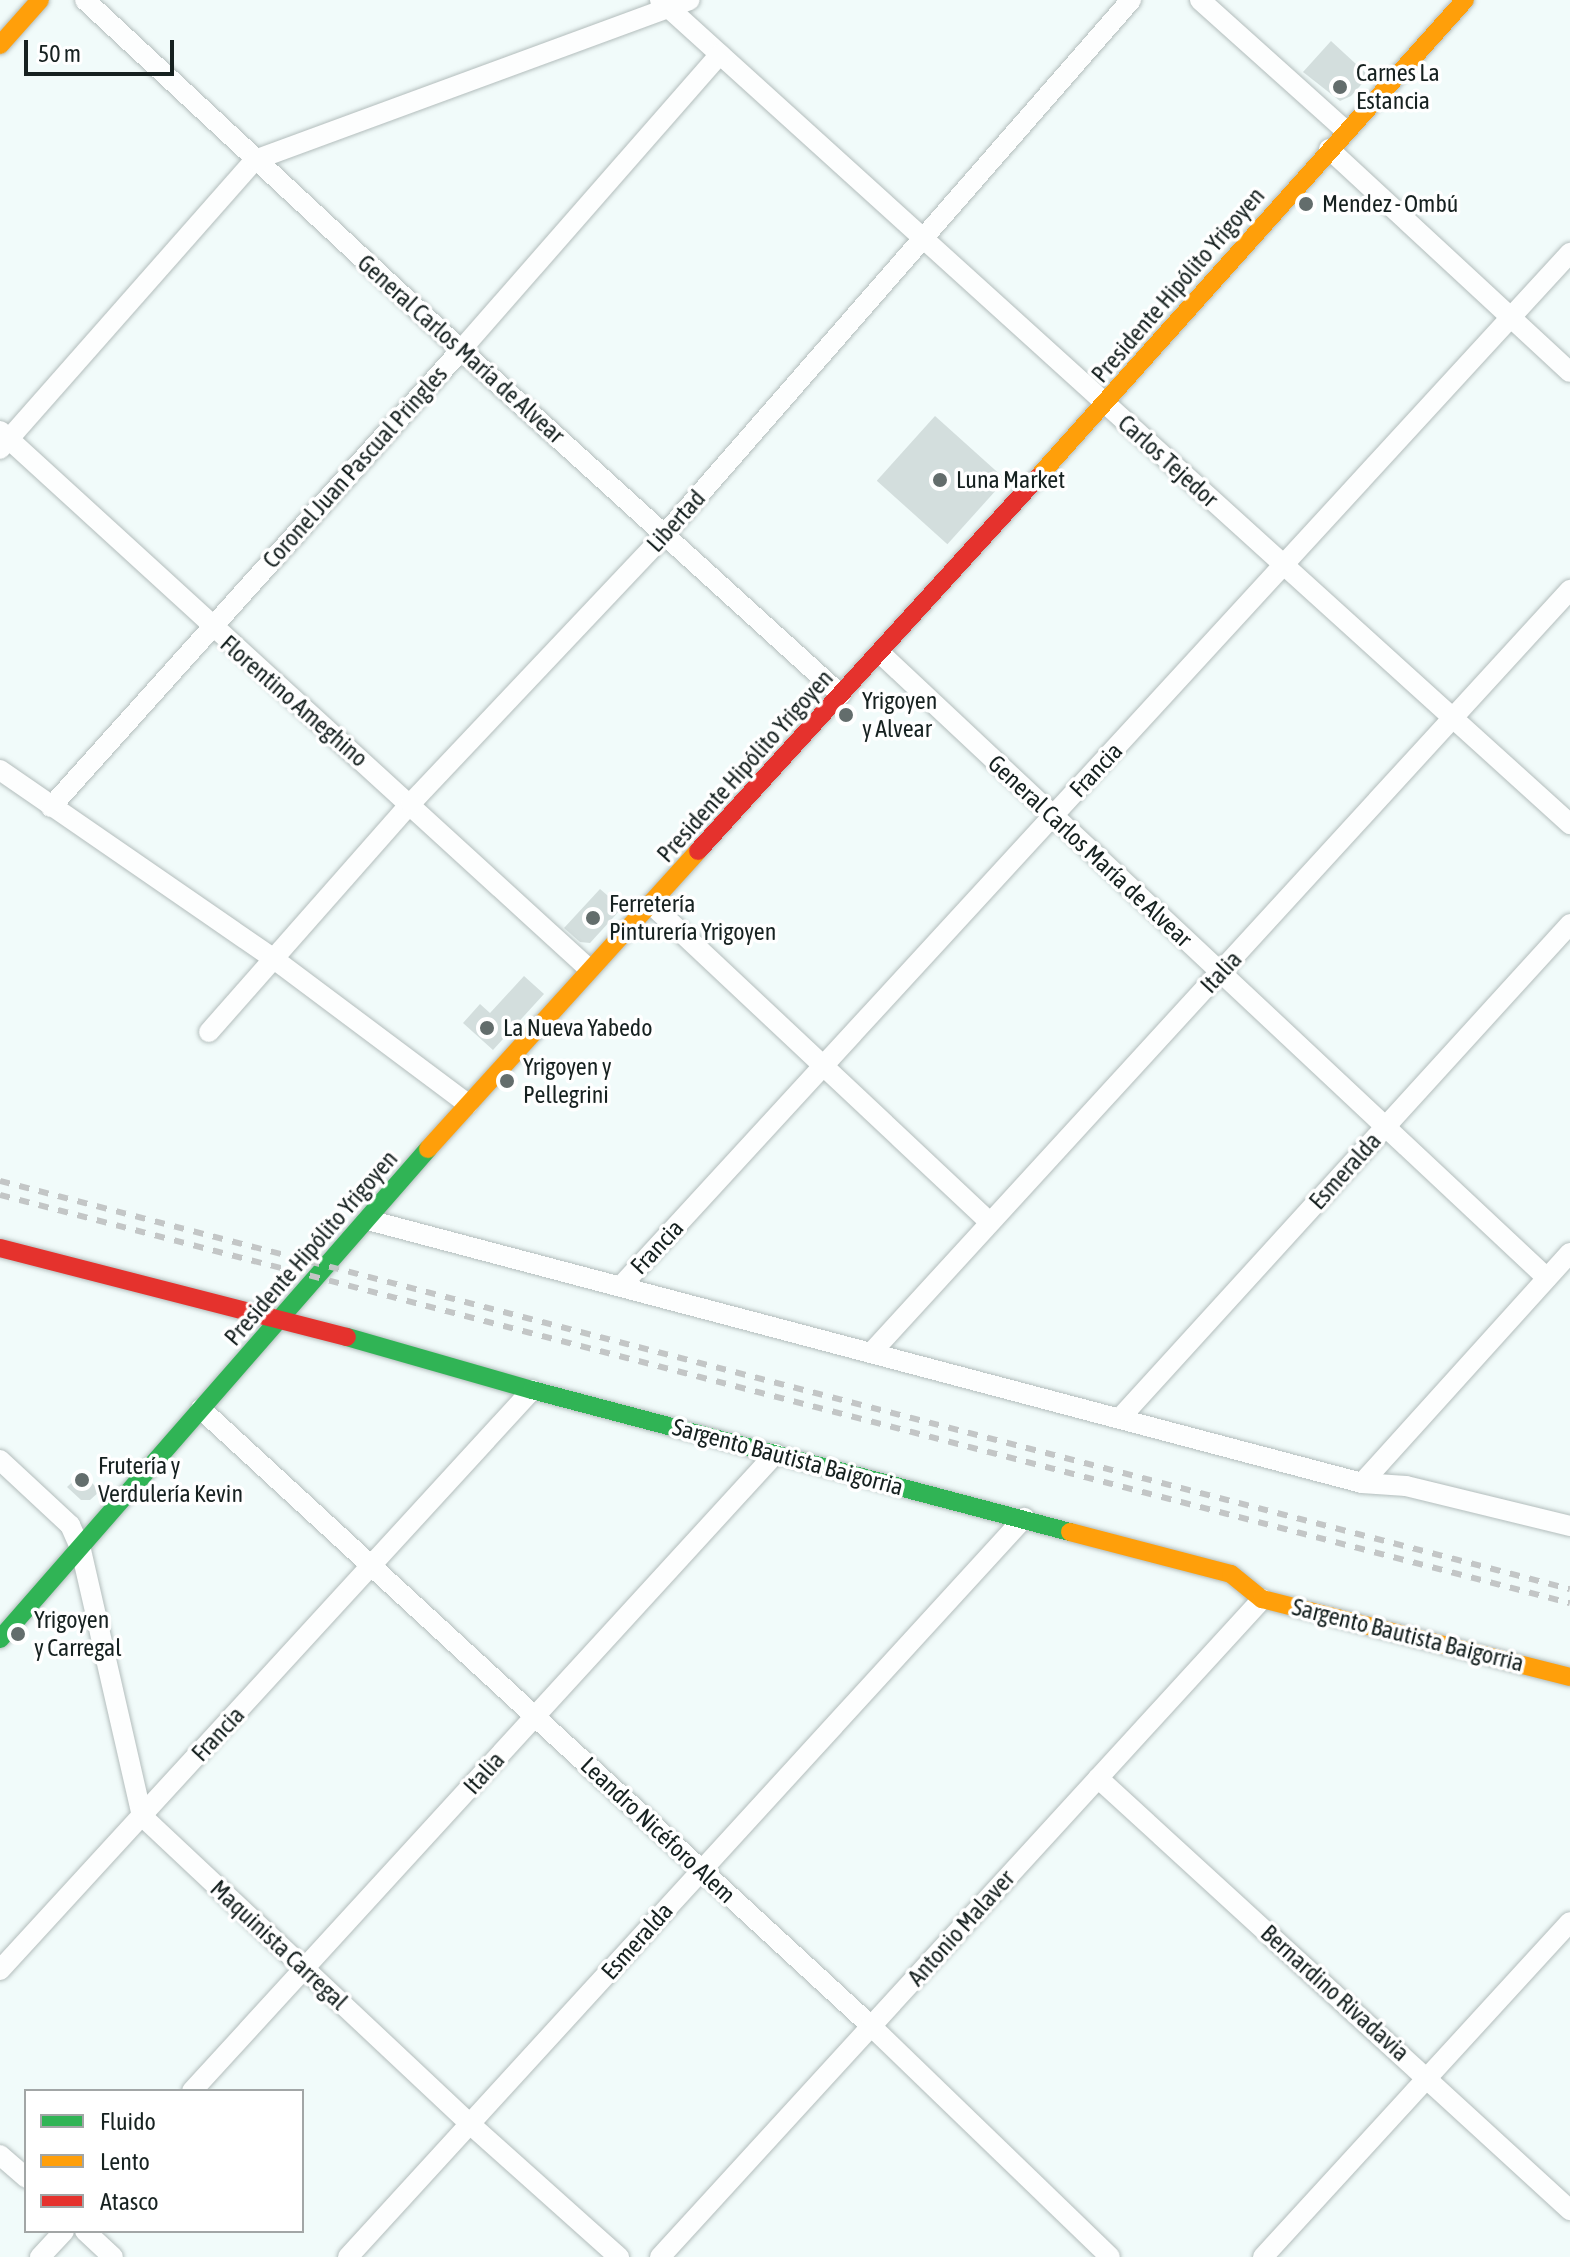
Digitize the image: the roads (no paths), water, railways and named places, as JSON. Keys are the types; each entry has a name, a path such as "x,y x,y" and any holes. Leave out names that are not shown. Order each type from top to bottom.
{"street":[{"path":"0,45 40,0"},
{"name":"General Carlos María de Alvear","path":"85,0 461,350 841,695"},
{"path":"3,440 255,160 664,4 689,0"},
{"name":"Libertad","path":"209,1032 411,803 665,534 1131,0"},
{"path":"1200,0 1346,131"},
{"name":"Presidente Hipólito Yrigoyen","path":"0,1639 468,1104 1104,405 1465,0"},
{"name":"Carlos Tejedor","path":"664,4 1570,824"},
{"name":"Coronel Juan Pascual Pringles","path":"51,807 210,626 461,350 720,54"},
{"path":"1329,149 1570,372"},
{"name":"Francia","path":"621,1286 1570,253"},
{"name":"Florentino Ameghino","path":"3,440 411,803 589,969"},
{"name":"Italia","path":"871,1353 1570,590"},
{"name":"General Carlos María de Alvear","path":"880,653 1547,1278"},
{"path":"0,770 274,959 468,1104"},
{"path":"652,905 990,1222"},
{"name":"Esmeralda","path":"1121,1417 1570,924"},
{"path":"368,1220 1362,1483 1406,1486 1570,1526"},
{"name":"Sargento Bautista Baigorria","path":"1,1249 281,1318 532,1390 1231,1574 1262,1599 1570,1677"},
{"path":"1362,1483 1570,1253"},
{"name":"Francia","path":"0,1970 532,1390"},
{"name":"Leandro Nicéforo Alem","path":"201,1409 871,2026 1110,2257"},
{"name":"Italia","path":"194,2089 775,1454"},
{"path":"0,1460 70,1525 81,1550 142,1816"},
{"name":"Esmeralda","path":"348,2257 1024,1518"},
{"name":"Antonio Malaver","path":"660,2257 1262,1599"},
{"name":"Bernardino Rivadavia","path":"1098,1778 1570,2210"},
{"name":"Maquinista Carregal","path":"142,1816 470,2124 619,2257"},
{"path":"1263,2257 1570,1922"},
{"path":"0,2155 24,2176"},
{"path":"40,2257 62,2233"},
{"path":"87,2233 113,2257"}],"railway":[{"path":"0,1181 1570,1589"},
{"path":"0,1195 1570,1603"}],"place":[{"name":"Carnes La Estancia","path":"1340,87"},
{"name":"Mendez - Ombú","path":"1306,204"},
{"name":"Luna Market","path":"940,480"},
{"name":"Yrigoyen y Alvear","path":"846,715"},
{"name":"Ferretería Pinturería Yrigoyen","path":"593,918"},
{"name":"La Nueva Yabedo","path":"487,1028"},
{"name":"Yrigoyen y Pellegrini","path":"507,1081"},
{"name":"Frutería y Verdulería Kevin","path":"82,1480"},
{"name":"Yrigoyen y Carregal","path":"18,1634"}]}
